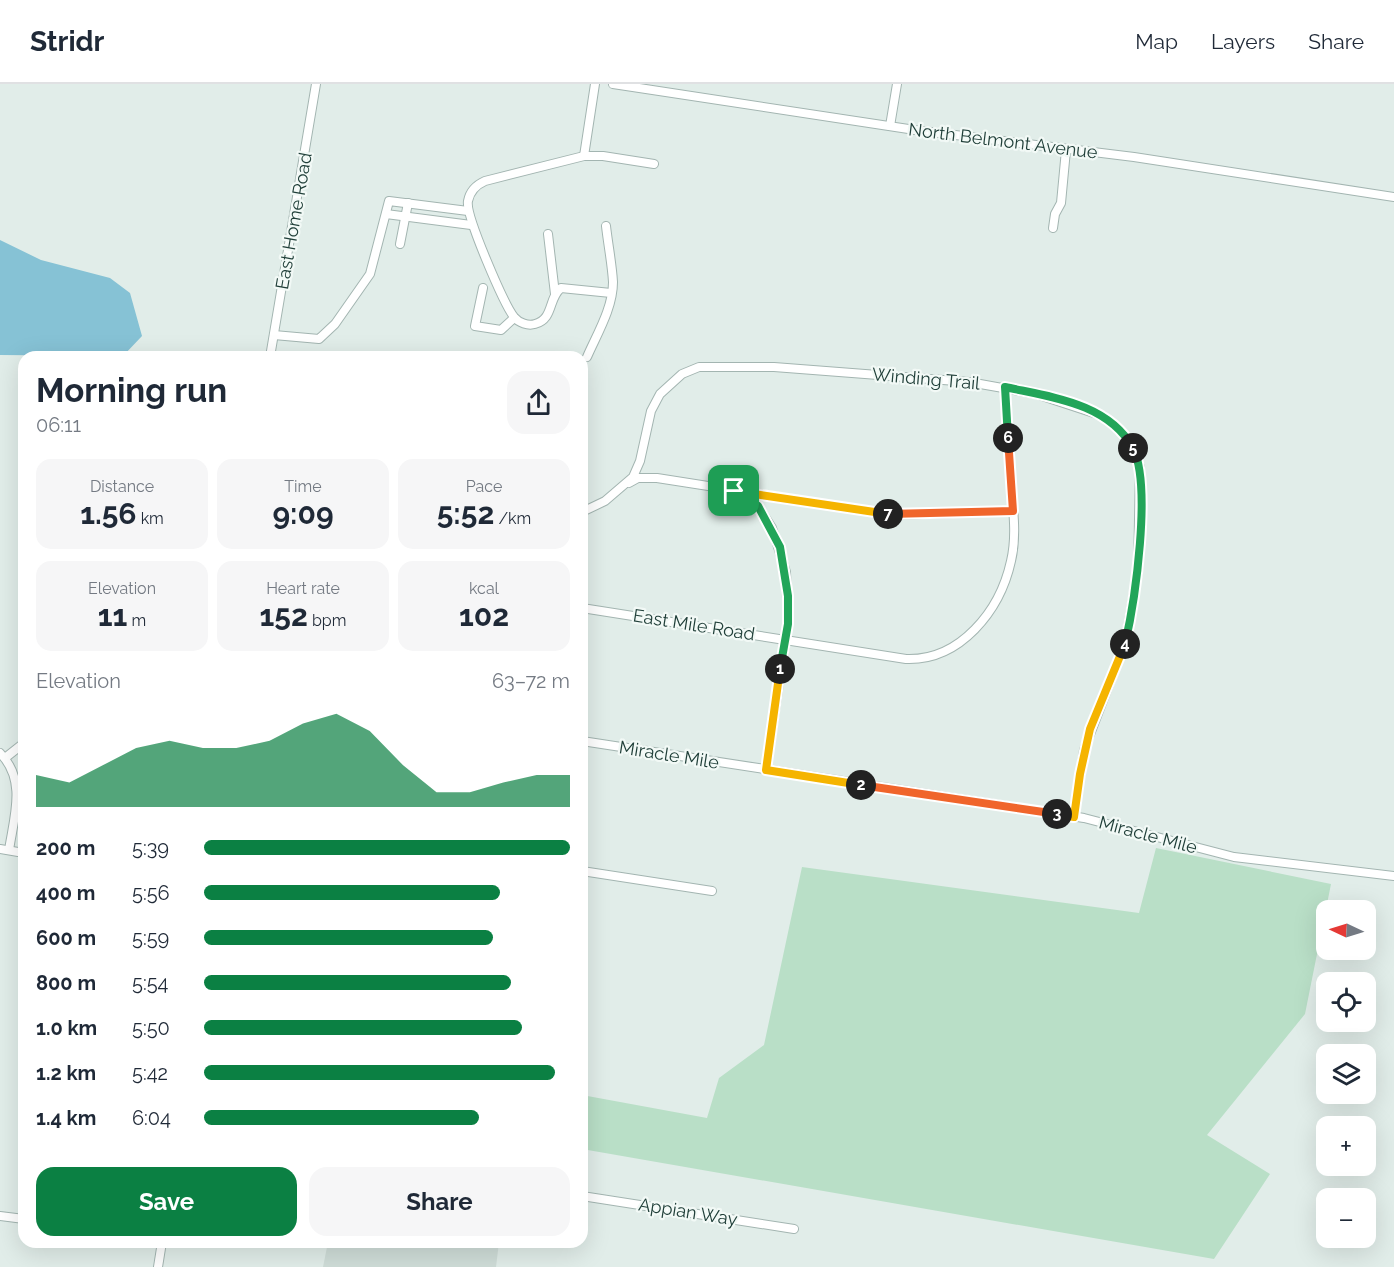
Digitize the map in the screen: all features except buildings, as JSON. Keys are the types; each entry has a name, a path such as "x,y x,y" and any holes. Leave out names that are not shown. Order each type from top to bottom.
{"street":[{"name":"East Home Road","path":"271,351 316,84"},
{"path":"584,156 595,84"},
{"name":"North Belmont Avenue","path":"613,84 890,126 1146,159 1394,197"},
{"path":"890,126 897,84"},
{"path":"1053,228 1054,214 1061,203 1066,150"},
{"path":"548,234 555,294 549,313 541,321 529,324 514,318 471,225 468,211 470,194 479,184 556,161 584,156 603,156 654,164"},
{"path":"274,335 312,340 327,334 370,274 389,201 468,211"},
{"path":"400,244 408,203"},
{"path":"386,214 471,225"},
{"path":"588,355 609,305 613,282 606,226"},
{"path":"555,294 565,287 611,293"},
{"path":"483,288 475,326 501,330 514,318"},
{"name":"Winding Trail","path":"588,509 605,501 624,486 636,470 651,411 660,394 682,374 699,367 734,365 798,369 938,379 1005,387 1072,404 1103,416 1128,438 1140,467 1138,571 1131,619 1119,663 1090,729 1074,817"},
{"name":"East Mile Road","path":"588,609 906,659 928,658 948,651 973,632 999,591 1011,561 1013,511 1005,387"},
{"path":"624,486 645,477 893,515 1013,511"},
{"path":"734,491 758,506 780,547 788,596 785,640 766,770"},
{"name":"Miracle Mile","path":"588,742 1074,817 1125,827 1234,857 1394,876"},
{"path":"9,850 17,783 2,756 18,747"},
{"path":"0,849 18,852"},
{"path":"588,872 712,891"},
{"name":"Appian Way","path":"588,1197 794,1229"},
{"path":"0,1216 18,1218"},
{"path":"158,1267 161,1248"}],"shaded area":[{"path":"327,1248 498,1248 496,1267 323,1267"}],"green space":[{"path":"1156,848 1331,884 1328,900 1316,900 1316,959 1305,1014 1207,1135 1270,1174 1214,1259 588,1150 588,1096 707,1118 719,1078 764,1045 802,867 1139,913"}],"water":[{"path":"0,240 41,260 110,278 130,293 142,336 128,351 18,351 18,355 0,355"}],"route":[{"path":"1005,387 1072,404 1094,411 1112,421 1128,438 1140,467 1138,571 1125,644 1090,729 1085,747 1074,817 950,796 766,770 774,704 788,624 786,572 780,547 772,528 758,506 734,491 893,515 1013,511 1005,387"}]}
